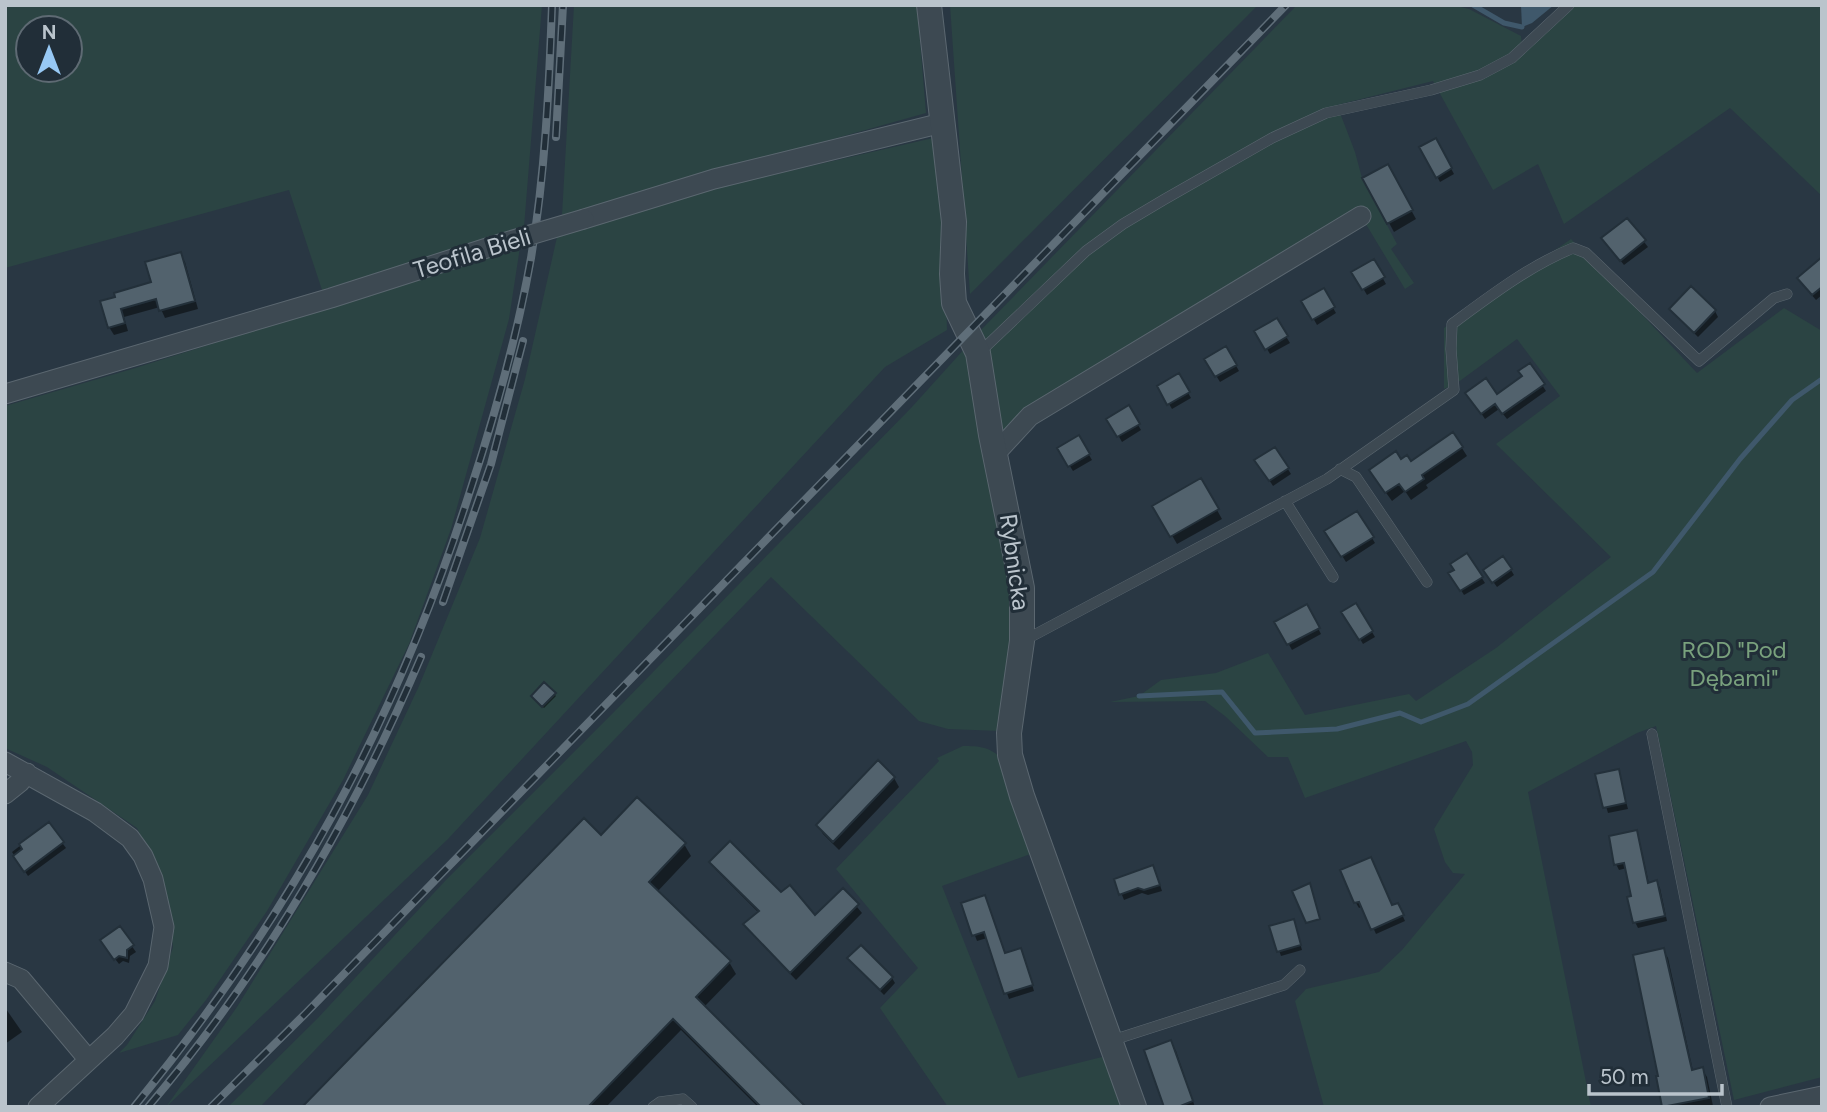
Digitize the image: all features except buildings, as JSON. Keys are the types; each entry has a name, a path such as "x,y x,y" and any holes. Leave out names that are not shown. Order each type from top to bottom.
{"street":[{"name":"Rybnicka","path":"929,5 954,222 954,303 978,353 1021,580 1022,641 1010,719 1009,749 1013,769 1134,1107"},
{"name":"Teofila Bieli","path":"5,394 331,298 714,179 942,123"},
{"path":"995,454 1030,416 1361,216"},
{"path":"5,762 95,812 130,838 148,867 164,927 163,945 150,986 124,1027 38,1107"},
{"path":"5,794 27,773"},
{"path":"5,972 21,979 89,1059"},
{"path":"1770,1107 1822,1096"}],"lane":[{"path":"978,353 1086,251 1166,199 1272,138 1326,113 1431,90 1480,75 1512,58 1569,5"},
{"path":"1022,641 1285,501 1340,469 1454,390 1452,324 1557,254 1573,248 1586,253 1699,361 1774,298 1787,294"},
{"path":"1340,469 1356,477 1427,582"},
{"path":"1285,501 1333,577"},
{"path":"1652,734 1727,1107"},
{"path":"1110,1041 1284,985 1300,970"},
{"path":"653,1107 660,1102 683,1099 692,1107"}],"green space":[{"path":"5,5 542,5 524,227 322,290 289,190 5,268"},
{"path":"574,5 917,5 926,113 562,215"},
{"path":"950,5 1258,5 970,294"},
{"path":"1297,5 1453,5 1469,9 1521,36 1523,55 1572,5 1822,5 1822,196 1730,108 1564,224 1538,164 1493,190 1433,81 1337,105 1362,178 1397,244 1391,249 1414,283 1405,289 1361,216 1002,440 981,330"},
{"path":"933,138 944,221 947,330 885,367 448,839 166,1107 237,1007 368,795 419,686 480,538 525,379 557,237 697,192"},
{"name":"ROD \"Pod Dębami\"","path":"1571,239 1697,373 1784,308 1822,331 1822,1077 1734,1100 1656,726 1637,733 1528,792 1591,1107 1324,1107 1295,1001 1306,989 1379,972 1402,950 1465,874 1453,873 1445,862 1434,829 1473,765 1472,752 1466,741 1305,798 1288,757 1268,757 1205,701 1110,702 1139,696 1161,680 1216,673 1268,653 1305,715 1409,694 1416,701 1496,648 1611,557 1496,444 1560,396 1517,339 1457,383 1444,389 1444,328"},
{"path":"520,247 509,319 451,529 409,644 343,780 267,911 206,1000 178,1035 119,1053 155,1001 173,947 165,886 137,828 47,767 5,748 5,406 132,369"},
{"path":"967,346 1016,602 1000,731 948,729 919,721 771,577 260,1107 228,1107 317,1019 445,881 911,408"},
{"path":"963,746 984,748 1002,759 1036,852 942,886 1018,1078 1106,1056 1126,1107 948,1107 880,1008 918,968 836,869 939,761 937,758"}],"water":[{"path":"1521,5 1554,5 1532,23 1522,27"}],"waterway":[{"path":"1473,5 1504,23 1522,27"},
{"path":"1139,696 1222,692 1255,733 1337,729 1400,713 1421,722 1468,704 1653,572 1740,459 1792,400 1822,379"}],"railway":[{"path":"134,1107 242,964 332,816 372,739 408,659 440,577 488,434 512,346 531,258 543,163 552,5"},
{"path":"556,137 563,5"},
{"path":"211,1107 306,1013 1286,5"},
{"path":"443,602 491,464 523,341"},
{"path":"148,1107 229,1003 302,892 365,777 421,657"}]}
